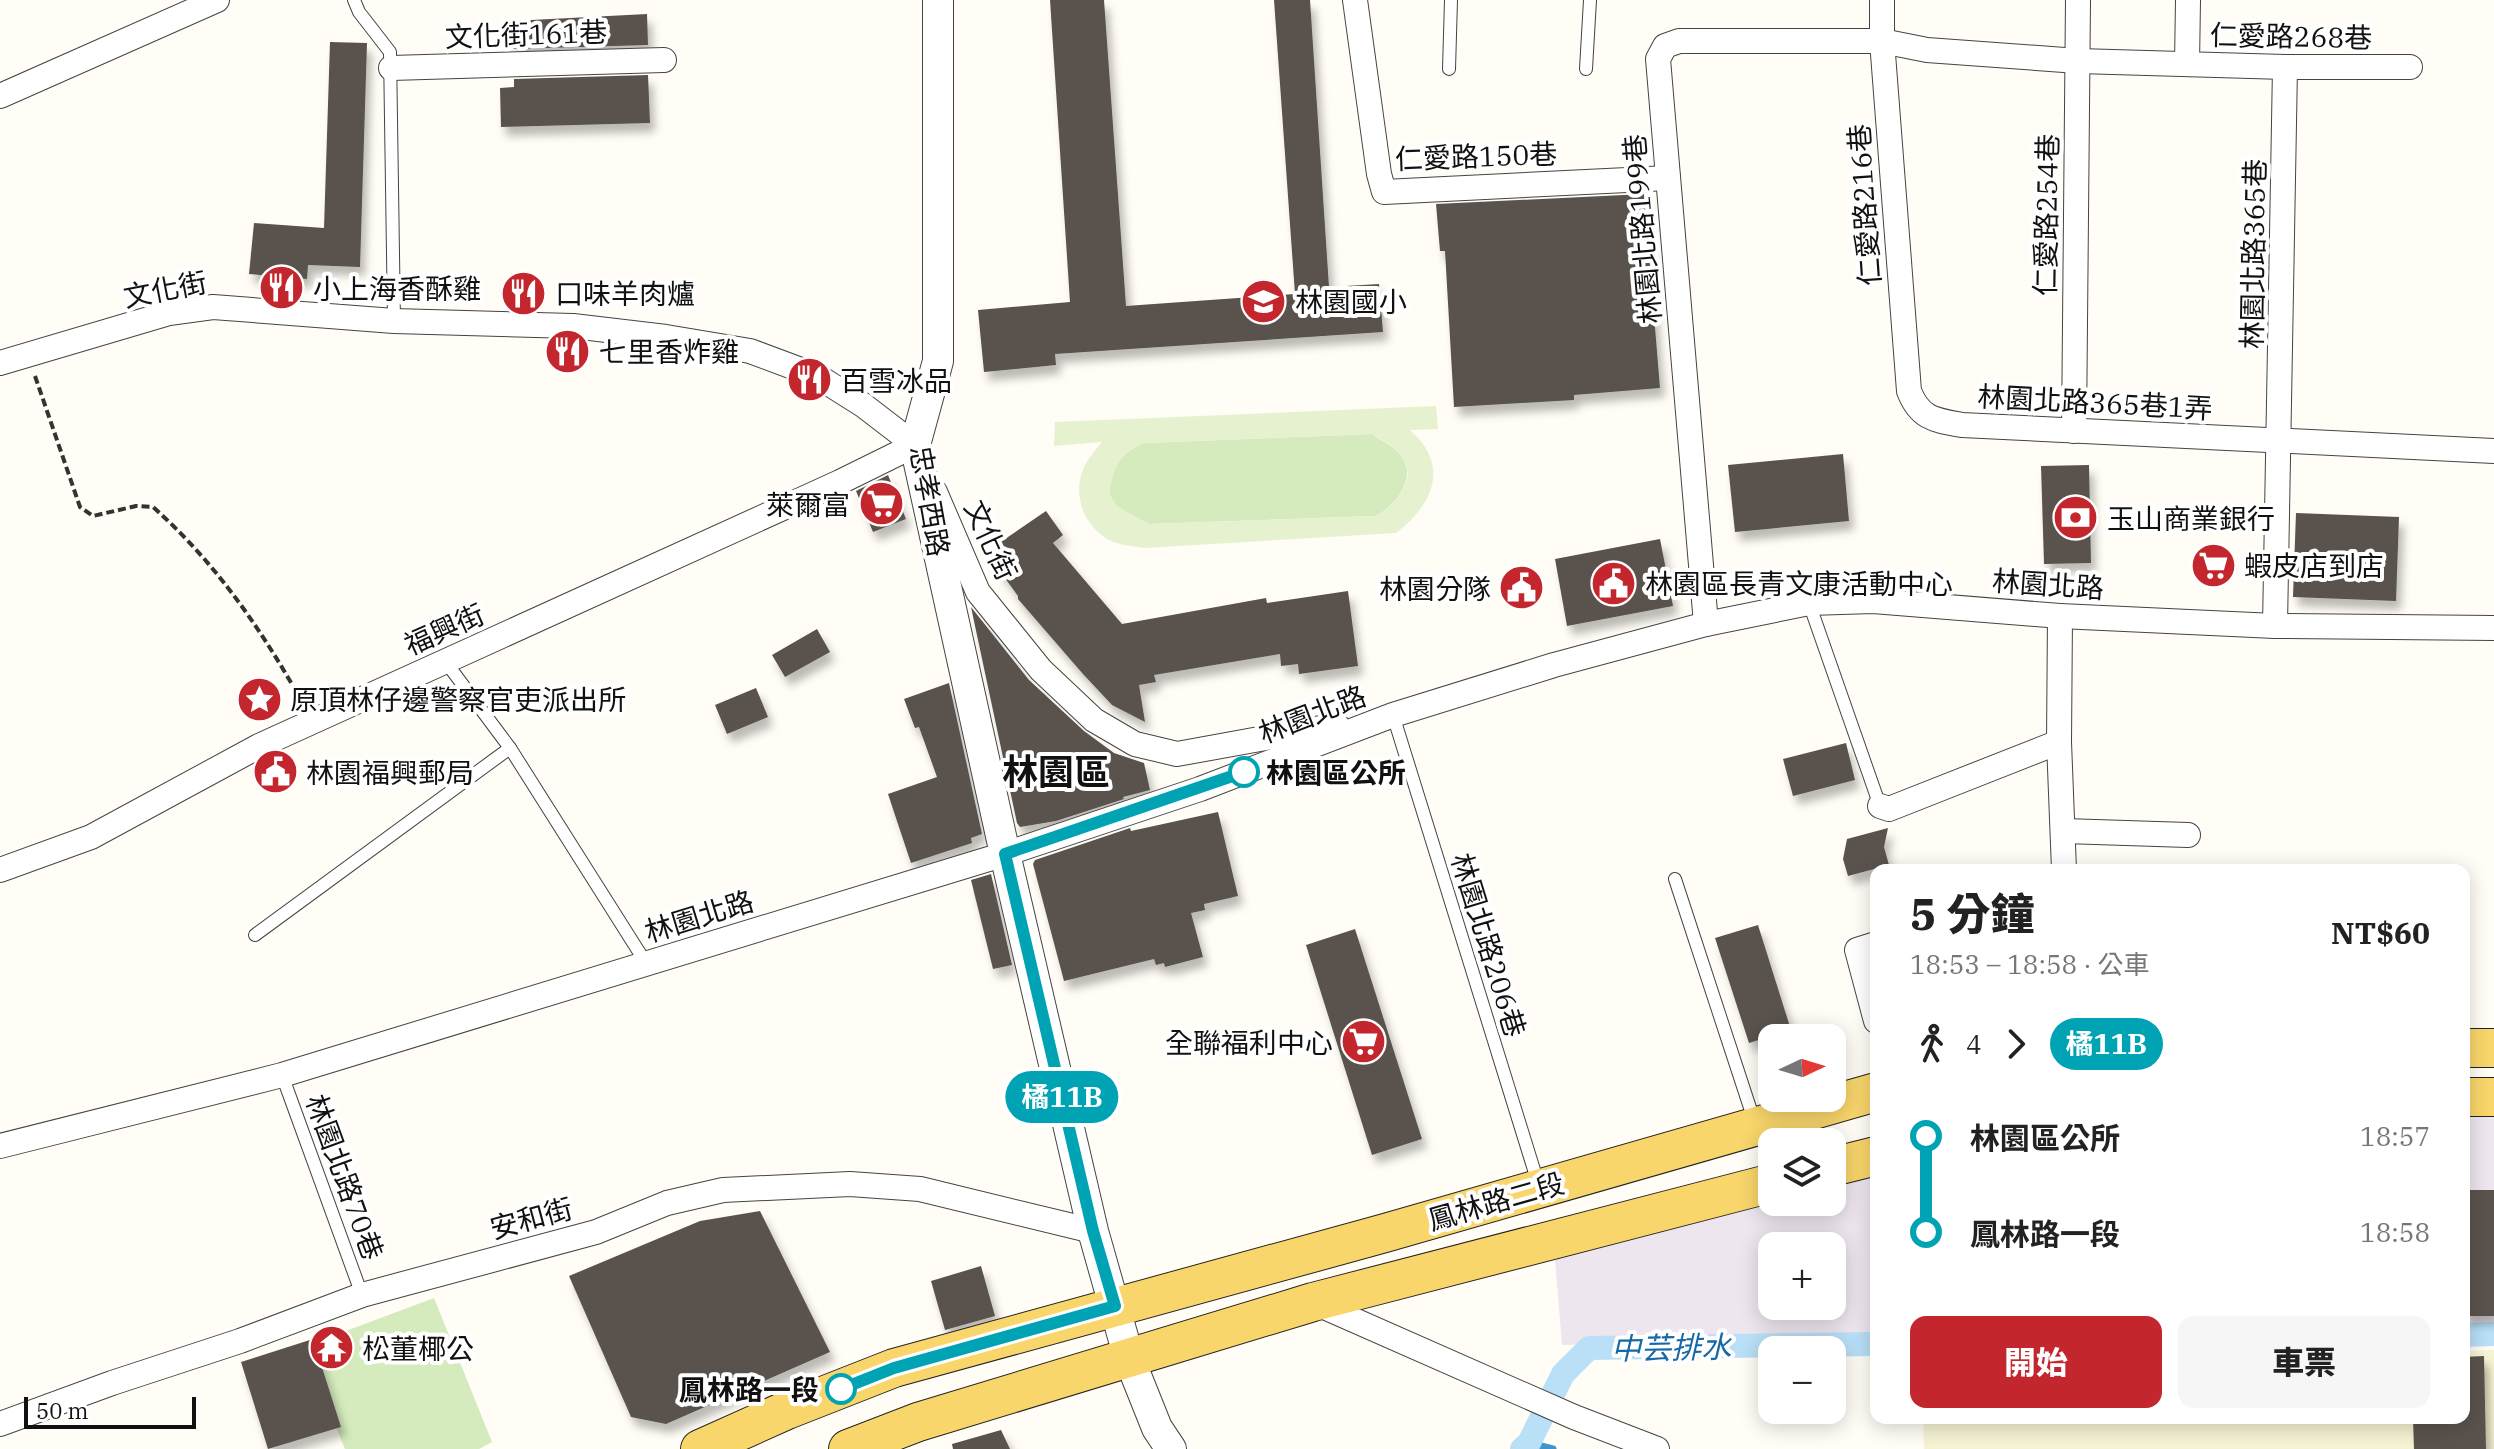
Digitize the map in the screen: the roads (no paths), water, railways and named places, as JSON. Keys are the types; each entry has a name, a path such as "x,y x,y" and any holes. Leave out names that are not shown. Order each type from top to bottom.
{"main road":[{"path":"2470,1048 2494,1048"},
{"name":"鳳林路二段","path":"1115,1306 1385,1233 1870,1094"},
{"path":"2470,1097 2494,1097"},
{"path":"1846,1164 1870,1158"},
{"name":"鳳林路二段","path":"1129,1358 1313,1302 1758,1187"},
{"path":"700,1449 787,1410 894,1368 1115,1306"},
{"path":"848,1449 918,1422 1129,1358"}],"street":[{"path":"0,96 217,0"},
{"name":"忠孝西路","path":"938,0 938,361 915,445 1005,854 1093,1231 1129,1358 1157,1428 1171,1449"},
{"name":"仁愛路150巷","path":"1355,0 1384,192 1668,178"},
{"name":"仁愛路216巷","path":"1882,0 1882,41 1909,391 1914,404"},
{"name":"仁愛路254巷","path":"2074,431 2078,0"},
{"name":"仁愛路268巷","path":"2188,0 2187,64 2410,67"},
{"name":"林園北路199巷","path":"1706,624 1658,59 1665,46 1679,41 1882,41"},
{"path":"1882,41 1927,50 2078,61 2187,64"},
{"name":"文化街161巷","path":"391,68 664,60"},
{"name":"林園北路365巷","path":"2275,626 2285,67"},
{"name":"文化街","path":"0,363 169,313 213,307 394,321 573,326 750,351 817,376 863,405 915,445 978,592 1041,670 1094,720 1135,744 1177,754 1393,715"},
{"name":"林園北路365巷1弄","path":"1914,404 1924,415 1962,425 2280,441"},
{"path":"2280,441 2494,451"},
{"name":"福興街","path":"0,870 91,837 259,746 915,445"},
{"name":"林園北路","path":"0,1146 282,1075 1005,854 1200,789 1393,715 1554,665 1706,624 1809,603 1873,601 2060,616 2275,626 2494,628"},
{"path":"2060,616 2059,742 2064,864"},
{"path":"1880,806 1889,809 2059,742"},
{"path":"2064,831 2188,835"},
{"path":"1870,946 1857,950 1870,999"},
{"name":"安和街","path":"0,1424 362,1295 596,1232 667,1203 723,1190 850,1184 920,1189 1093,1231"},
{"path":"1313,1302 1552,1408 1657,1449"}],"lane":[{"path":"354,0 359,12 390,52 394,321"},
{"path":"1449,69 1451,0"},
{"path":"1586,69 1590,0"},
{"path":"1809,603 1880,806"},
{"path":"445,661 510,748 646,963"},
{"name":"林園北路206巷","path":"1393,715 1540,1189"},
{"path":"255,935 510,748"},
{"path":"1675,879 1756,1127"},
{"name":"林園北路70巷","path":"282,1075 362,1295"}],"waterway":[{"name":"中芸排水","path":"2470,1335 2494,1334"},
{"name":"中芸排水","path":"1522,1449 1529,1443 1563,1374 1589,1348 1870,1344"},
{"path":"1529,1443 1553,1449"}],"place":[{"name":"小上海香酥雞","path":"282,288"},
{"name":"口味羊肉爐","path":"524,293"},
{"name":"林園國小","path":"1264,301"},
{"name":"七里香炸雞","path":"568,351"},
{"name":"百雪冰品","path":"809,380"},
{"name":"萊爾富","path":"881,504"},
{"name":"玉山商業銀行","path":"2076,518"},
{"name":"蝦皮店到店","path":"2213,565"},
{"name":"林園區長青文康活動中心","path":"1614,583"},
{"name":"林園分隊","path":"1522,588"},
{"name":"原頂林仔邊警察官吏派出所","path":"259,699"},
{"name":"林園福興郵局","path":"275,772"},
{"name":"林園區公所","path":"1244,772"},
{"name":"全聯福利中心","path":"1364,1042"},
{"name":"松董椰公","path":"331,1348"},
{"name":"鳳林路一段","path":"841,1389"}],"district":[{"name":"林園區","path":"1056,771"}]}
